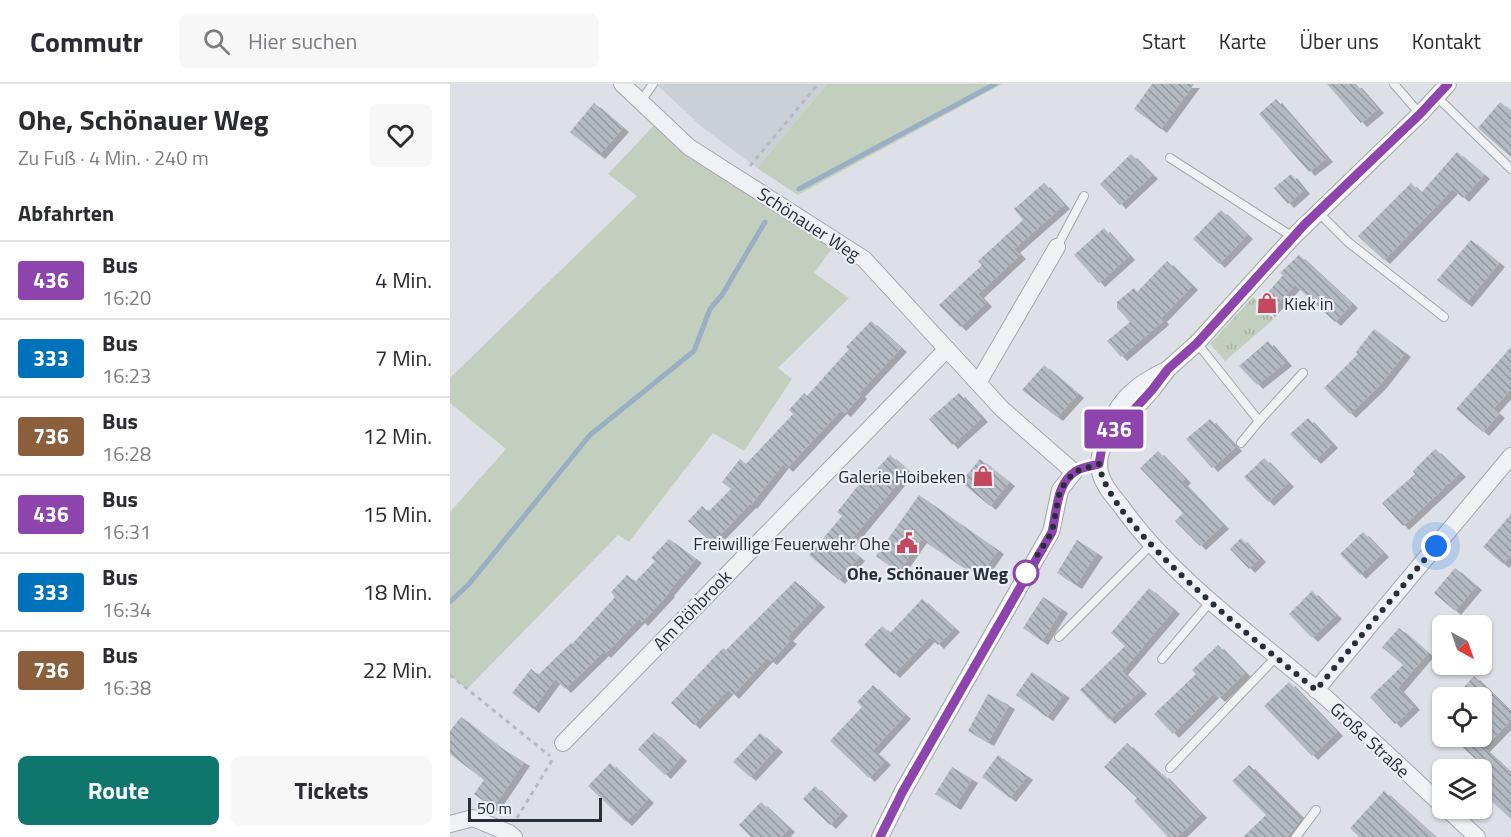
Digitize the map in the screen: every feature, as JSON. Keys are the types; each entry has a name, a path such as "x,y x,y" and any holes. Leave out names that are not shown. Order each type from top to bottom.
{"street":[{"name":"Schönauer Weg","path":"622,84 689,147 864,259 1015,422 1074,472"},
{"path":"880,837 903,791 1052,532 1060,490 1074,472 1099,464 1102,447 1108,434 1145,399 1168,369 1197,343 1317,212 1420,114 1442,90"},
{"path":"978,383 1057,247"},
{"name":"Am Röhbrook","path":"563,742 947,349"},
{"path":"1316,690 1511,456"},
{"name":"Große Straße","path":"1099,464 1102,479 1109,490 1151,545 1432,796"},
{"path":"450,824 473,818 512,835"},
{"name":"Große Straße","path":"1457,819 1477,837"}],"lane":[{"path":"641,101 653,84"},
{"path":"1394,84 1420,114"},
{"path":"1442,90 1511,169"},
{"path":"1170,158 1293,237"},
{"path":"1057,247 1084,196"},
{"path":"1317,212 1348,242 1444,317"},
{"path":"1197,343 1259,421"},
{"path":"1241,442 1303,373"},
{"path":"1059,637 1151,545"},
{"path":"1162,659 1211,601"},
{"path":"1170,768 1276,657"},
{"path":"1296,837 1316,810"}],"path":[{"path":"740,179 818,84"},
{"path":"450,675 554,759"},
{"path":"512,835 563,742"}],"shaded area":[{"path":"656,84 827,84 757,168 702,127"}],"green space":[{"path":"827,84 1002,84 798,195 757,168"},
{"path":"660,119 837,242 814,273 849,298 778,368 792,379 744,451 713,433 629,542 618,535 467,689 450,675 450,512 506,449 450,403 450,378 637,196 608,174"},
{"path":"1253,297 1274,319 1225,361 1210,344"}],"building":[{"path":"1152,84 1194,84 1161,129 1134,109"},
{"path":"1327,84 1356,84 1378,109 1361,123"},
{"path":"1276,99 1327,158 1309,172 1259,114"},
{"path":"1500,102 1511,111 1511,157 1478,128"},
{"path":"594,103 623,128 599,155 570,132"},
{"path":"1457,152 1484,175 1463,198 1453,189 1384,260 1358,236 1411,183 1421,193"},
{"path":"1131,154 1152,175 1120,205 1100,184"},
{"path":"1291,174 1304,190 1288,204 1274,188"},
{"path":"1044,183 1064,205 1014,249 1020,255 978,294 986,303 960,327 939,305 982,265 978,261 1023,220 1014,209"},
{"path":"1221,210 1247,235 1219,264 1193,239"},
{"path":"1104,228 1129,256 1099,283 1074,255"},
{"path":"1471,240 1499,263 1466,303 1437,280"},
{"path":"1299,255 1352,304 1335,322 1295,285 1269,313 1259,303 1283,275 1280,273"},
{"path":"1167,261 1192,286 1161,318 1163,321 1121,357 1107,341 1130,322 1117,308 1117,302 1134,288 1137,292"},
{"path":"871,321 901,348 859,393 861,395 845,413 841,410 787,468 783,464 751,505 712,543 688,521 702,506 708,512 731,489 722,482 740,459 746,464 793,414 789,410 804,393 807,396 849,349 846,347"},
{"path":"1374,329 1405,353 1380,385 1350,414 1324,388 1358,354 1356,352"},
{"path":"1268,341 1286,362 1257,385 1239,366"},
{"path":"1511,347 1511,389 1493,409 1499,414 1483,432 1456,409"},
{"path":"1044,365 1078,394 1057,417 1022,390"},
{"path":"959,393 982,418 952,445 929,419"},
{"path":"1308,418 1332,444 1315,460 1290,434"},
{"path":"1210,419 1236,447 1212,468 1186,439"},
{"path":"1435,449 1460,473 1403,526 1382,503 1415,474 1413,471"},
{"path":"1158,451 1185,479 1182,482 1223,525 1200,546 1175,521 1183,513 1140,468"},
{"path":"890,455 908,471 846,546 859,557 839,580 809,555 842,516 837,512 861,482 863,484"},
{"path":"1264,458 1288,483 1268,502 1244,477"},
{"path":"980,459 1009,482 990,506 961,482"},
{"path":"919,495 998,550 979,578 921,539 898,572 876,556"},
{"path":"1511,514 1511,555 1503,564 1483,547"},
{"path":"1363,532 1383,553 1360,575 1340,554"},
{"path":"1241,538 1260,558 1249,569 1230,549"},
{"path":"669,539 696,559 642,622 639,619 605,654 603,652 565,689 555,679 533,709 512,693 531,669 538,675 572,644 615,597 611,592 627,575 635,582 655,561 651,558"},
{"path":"1077,540 1097,553 1076,585 1057,573"},
{"path":"1455,568 1476,586 1455,611 1434,593"},
{"path":"795,581 819,603 787,637 791,640 771,661 767,658 733,695 728,690 694,725 671,703 723,648 726,650"},
{"path":"1149,588 1174,610 1122,671 1141,690 1109,720 1080,690 1125,646 1111,633"},
{"path":"1312,591 1336,615 1312,638 1289,614"},
{"path":"1043,597 1062,609 1042,641 1023,628"},
{"path":"922,599 954,628 938,645 930,637 894,674 864,645 882,626 890,633"},
{"path":"1399,628 1428,653 1398,688 1414,706 1395,724 1370,697 1403,665 1382,647"},
{"path":"1218,645 1245,673 1219,698 1214,693 1173,734 1154,714 1196,674 1192,670"},
{"path":"1032,672 1064,694 1047,717 1016,695"},
{"path":"1474,676 1485,687 1464,687"},
{"path":"1289,682 1337,732 1312,756 1264,706"},
{"path":"873,685 905,715 873,750 885,761 869,778 830,741 862,707 857,702"},
{"path":"988,694 1009,705 988,742 968,731"},
{"path":"1492,694 1511,712 1511,720 1492,740"},
{"path":"461,717 504,750 524,762 493,808 474,794 484,780 450,754 450,731"},
{"path":"654,732 681,757 665,775 638,749"},
{"path":"760,733 777,748 750,777 733,762"},
{"path":"1127,743 1161,775 1163,774 1201,814 1177,837 1168,837 1134,801 1137,798 1104,767"},
{"path":"1463,747 1485,747 1511,773 1511,819 1492,801 1492,759 1475,759"},
{"path":"998,755 1027,776 1010,798 982,777"},
{"path":"610,763 648,799 626,822 588,786"},
{"path":"1249,765 1302,818 1287,837 1243,837 1266,815 1232,781"},
{"path":"952,767 972,779 955,806 935,794"},
{"path":"815,786 842,812 830,825 803,799"},
{"path":"1384,791 1435,837 1359,837 1350,828"},
{"path":"761,802 789,828 781,837 751,837 739,825"}],"waterway":[{"path":"799,189 995,84"},
{"path":"450,602 469,584 590,435 694,351 710,309 722,295 765,222"}],"bus line":[{"name":"436","path":"880,837 903,791 1052,532 1060,490 1074,472 1099,464 1099,456 1108,434 1122,423 1168,369 1197,343 1305,224 1420,114 1448,84"}],"place":[{"name":"Kiek in","path":"1267,303"},
{"name":"Galerie Hoibeken","path":"983,476"},
{"name":"Freiwillige Feuerwehr Ohe","path":"907,543"},
{"name":"Ohe, Schönauer Weg","path":"1026,573"}],"route":[{"path":"1026,573 1052,532 1060,490 1074,472 1099,464 1102,479 1109,490 1151,545 1211,601 1316,690 1436,546"}]}
